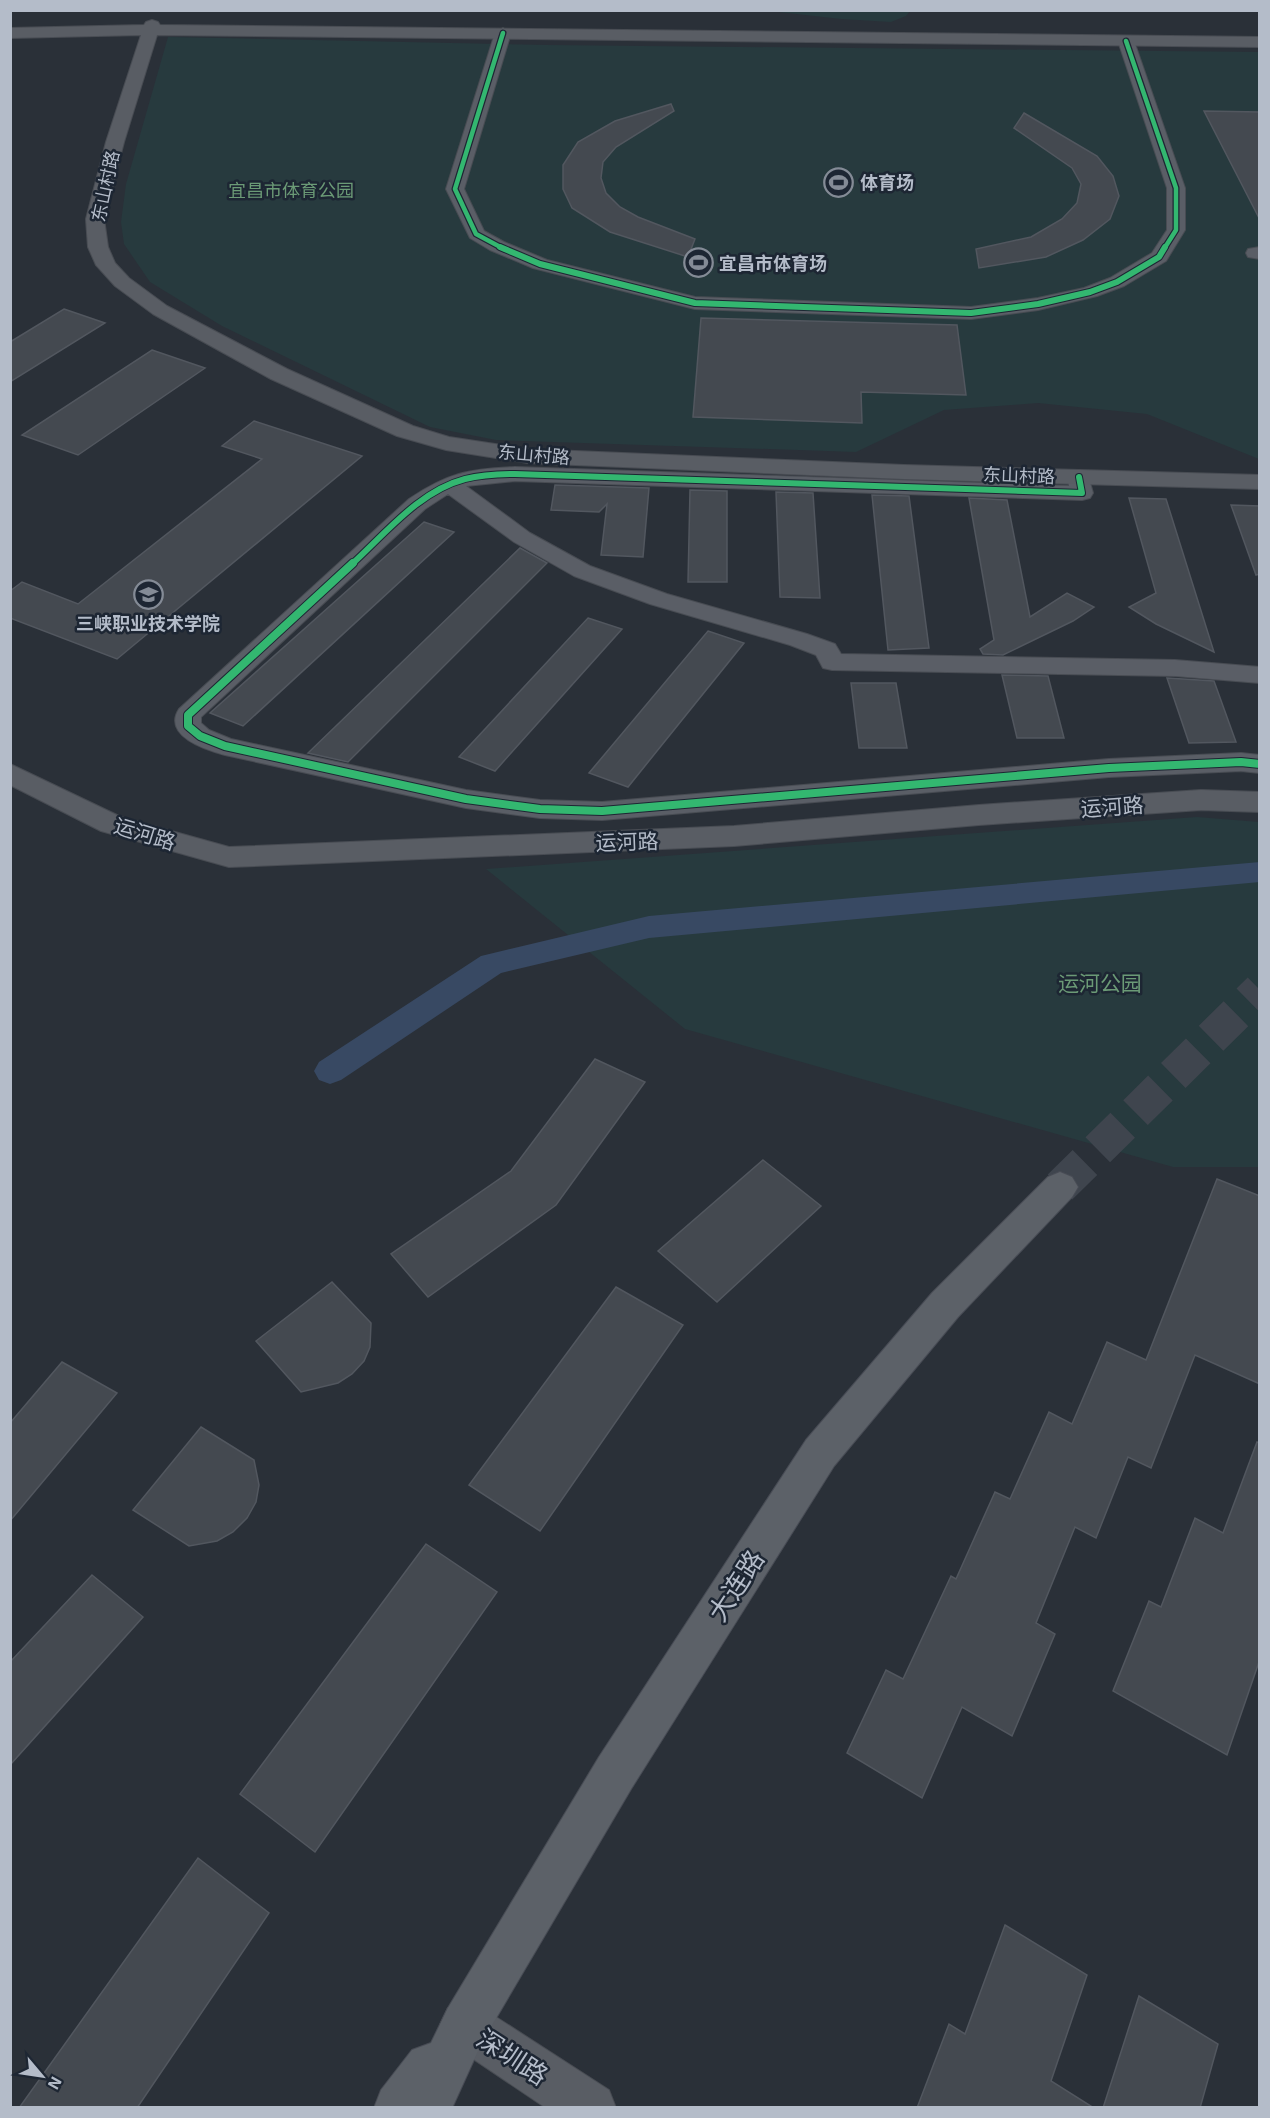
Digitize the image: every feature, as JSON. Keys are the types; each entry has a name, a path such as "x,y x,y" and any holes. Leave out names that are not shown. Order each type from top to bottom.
{"main road":[{"path":"10,27 1260,37"},
{"path":"10,33 150,27 1260,42"},
{"name":"东山村路","path":"150,27 94,219 98,247 106,265 122,282 160,310 279,374 405,430 446,443 528,456 1260,482"},
{"name":"运河路","path":"10,772 111,824 229,857 734,836 979,815 1201,800 1260,802"},
{"name":"大连路","path":"426,2108 465,2025 615,1773 820,1453 945,1305 1060,1186"},
{"name":"大连路","path":"399,2108 465,2025"},
{"name":"深圳路","path":"465,2025 591,2108"}],"street":[{"path":"503,33 455,189 476,234 497,246 540,264 695,303 971,313 1038,304 1090,292 1117,282 1159,256 1176,230 1176,188 1126,40"},
{"path":"1079,477 1082,493 515,474 467,477 449,483 417,504 188,715 188,726 200,736 225,746 466,799 540,809 602,811 1109,768 1241,762 1260,764"},
{"path":"449,483 485,513 535,546 602,580 654,598 798,638 826,650 832,663 1175,668 1260,675"}],"green space":[{"path":"910,10 906,16 891,22 770,11"},
{"name":"宜昌市体育场","path":"168,37 548,45 1259,52 1259,459 1147,414 1038,403 944,410 856,452 496,440 430,427 222,326 150,282 124,244 121,222 126,184"},
{"name":"运河公园","path":"1197,817 1259,822 1259,1167 1173,1167 685,1029 486,869"}],"building":[{"path":"671,104 674,111 616,147 603,162 601,178 606,193 620,207 638,217 695,239 688,257 610,232 572,208 563,189 563,165 578,142 615,121"},
{"path":"1204,111 1260,112 1260,220"},
{"path":"1024,113 1097,156 1113,176 1119,196 1110,219 1083,240 1046,257 979,268 976,249 1031,237 1062,219 1077,203 1081,184 1072,168 1014,128"},
{"path":"64,309 105,323 10,382 10,342"},
{"path":"701,318 957,325 966,395 861,392 862,423 693,417"},
{"path":"152,350 205,368 78,455 22,435"},
{"path":"254,421 362,456 117,659 10,618 10,591 22,582 78,604 262,459 222,446"},
{"path":"555,485 649,488 643,557 601,555 607,504 599,512 551,510"},
{"path":"690,490 727,491 727,582 688,582"},
{"path":"776,492 813,493 820,598 780,597"},
{"path":"872,495 909,496 929,648 888,650"},
{"path":"969,498 1007,500 1030,617 1067,593 1094,607 1073,621 1003,655 983,654 980,649 994,640"},
{"path":"1129,498 1166,499 1214,652 1156,624 1129,607 1156,593"},
{"path":"1231,505 1260,506 1260,574 1256,575"},
{"path":"424,522 454,532 243,726 210,713"},
{"path":"520,548 547,563 348,762 308,753"},
{"path":"588,618 622,629 495,771 459,757"},
{"path":"708,631 744,643 628,787 589,773"},
{"path":"1002,675 1048,676 1064,738 1017,738"},
{"path":"1167,678 1214,681 1236,742 1189,743"},
{"path":"851,683 896,683 907,748 859,748"},
{"path":"595,1059 645,1082 556,1205 428,1297 391,1254 511,1171"},
{"path":"763,1160 821,1206 717,1302 658,1251"},
{"path":"1217,1179 1260,1196 1260,1384 1195,1355 1151,1468 1128,1457 1096,1538 1075,1527 1036,1623 1055,1634 1012,1736 962,1707 922,1798 847,1753 886,1670 903,1679 951,1576 956,1579 995,1492 1010,1499 1049,1412 1072,1424 1107,1342 1146,1360"},
{"path":"332,1282 371,1323 370,1347 364,1361 352,1374 338,1383 301,1392 256,1341"},
{"path":"616,1287 683,1325 540,1531 469,1485"},
{"path":"62,1362 117,1393 10,1521 10,1423"},
{"path":"201,1427 254,1460 259,1485 256,1502 247,1518 233,1532 217,1541 189,1546 133,1510"},
{"path":"1257,1442 1260,1443 1260,1659 1227,1755 1113,1691 1149,1601 1161,1607 1195,1518 1223,1533"},
{"path":"426,1544 497,1592 315,1852 240,1794"},
{"path":"92,1575 143,1617 10,1765 10,1662"},
{"path":"198,1858 269,1913 137,2108 19,2108"},
{"path":"1005,1925 1087,1975 1051,2081 1094,2108 917,2108 949,2024 965,2034"},
{"path":"1139,1996 1218,2044 1200,2108 1103,2108"}],"waterway":[{"path":"330,1071 492,964 649,927 1260,872"}],"tunnel":[{"path":"1060,1187 1260,990"}],"cycle path":[{"path":"503,33 455,189 476,234 497,246 540,264 695,303 971,313 1038,304 1090,292 1117,282 1159,257 1176,230 1176,188 1126,41"},
{"path":"1079,477 1082,493 515,474 463,479 442,488 417,504 188,715 188,726 200,736 225,746 466,799 540,809 602,811 1109,768 1241,762 1260,764"}],"place":[{"name":"体育场","path":"839,182"},
{"name":"宜昌市体育场","path":"698,263"},
{"name":"三峡职业技术学院","path":"148,594"}],"park label":[{"name":"宜昌市体育公园","path":"291,190"}]}
